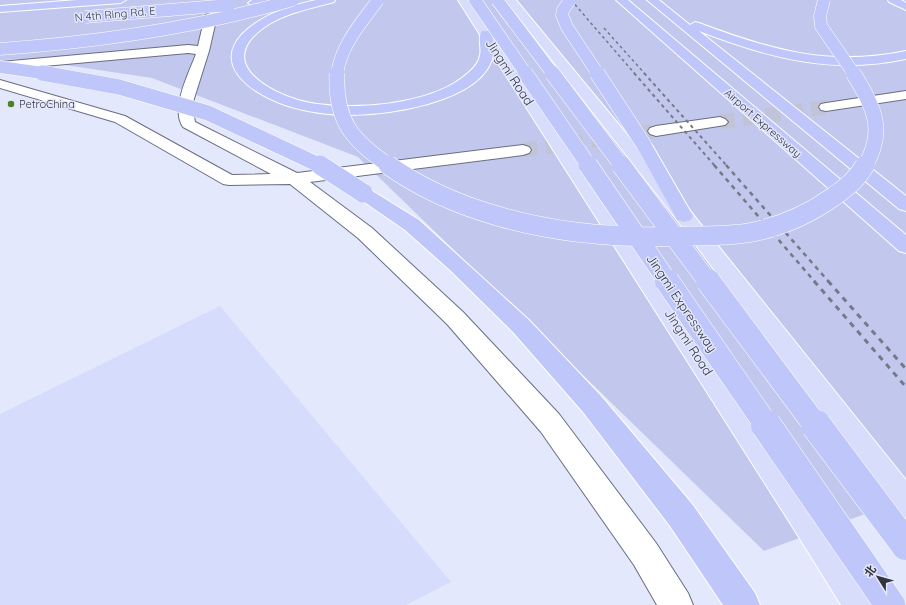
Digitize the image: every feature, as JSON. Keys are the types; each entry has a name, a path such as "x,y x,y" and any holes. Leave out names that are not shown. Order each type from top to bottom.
{"highway":[{"name":"N 4th Ring Rd. E","path":"0,9 121,0"},
{"name":"N 4th Ring Rd. E","path":"81,17 293,0"},
{"path":"0,49 135,36 236,15 293,0"},
{"path":"330,0 278,16 259,26 245,38 237,50 237,62 242,72 252,83 270,94 296,104 332,110 371,110 410,105 454,91 474,75 487,58 486,34"},
{"path":"378,0 344,51 339,63 337,74 337,95 343,120 358,140 379,159 407,178 440,196 474,209 550,228 587,235 661,238 735,234 761,230 797,218 819,206 840,194 857,177 872,154 876,122 872,106 863,89 829,39 820,22 821,8 824,0"},
{"name":"Jingmi Expressway","path":"475,0 890,605"},
{"path":"497,0 906,545"},
{"path":"570,0 563,6 562,16 567,27 644,145 684,216"},
{"name":"Airport Expressway","path":"621,0 906,246"},
{"name":"Airport Expressway","path":"652,0 906,205"},
{"path":"893,0 906,7"},
{"path":"675,18 756,48 799,58 831,61 862,61 885,60 906,55"},
{"path":"0,66 119,87 208,113 319,165 412,225 457,265 526,332 592,404 681,515 743,605"}],"main road":[{"name":"Jingmi Road","path":"463,0 803,515 860,605"},
{"path":"510,0 684,216 900,496"}],"street":[{"path":"205,16 195,50 185,105 188,124 294,179 365,233 455,318 545,417 645,554 676,605"},
{"path":"0,66 195,50"},
{"path":"0,84 120,119 229,180 294,179 523,150"},
{"path":"826,107 906,95"},
{"path":"656,131 720,122"}],"shaded area":[{"path":"0,0 906,0 906,499 764,551 358,157 152,78 25,59 0,60"},
{"path":"220,306 451,582 406,605 0,605 0,414"}],"tunnel":[{"path":"199,16 204,0"},
{"path":"720,122 826,107"},
{"path":"523,150 656,131"}],"railway":[{"path":"571,0 635,74"},
{"path":"604,28 645,74"},
{"path":"634,73 715,166"},
{"path":"644,73 727,166"},
{"path":"714,165 815,282"},
{"path":"726,165 829,282"},
{"path":"814,281 906,387"},
{"path":"828,281 906,369"}],"place":[{"name":"PetroChina","path":"11,104"}]}
